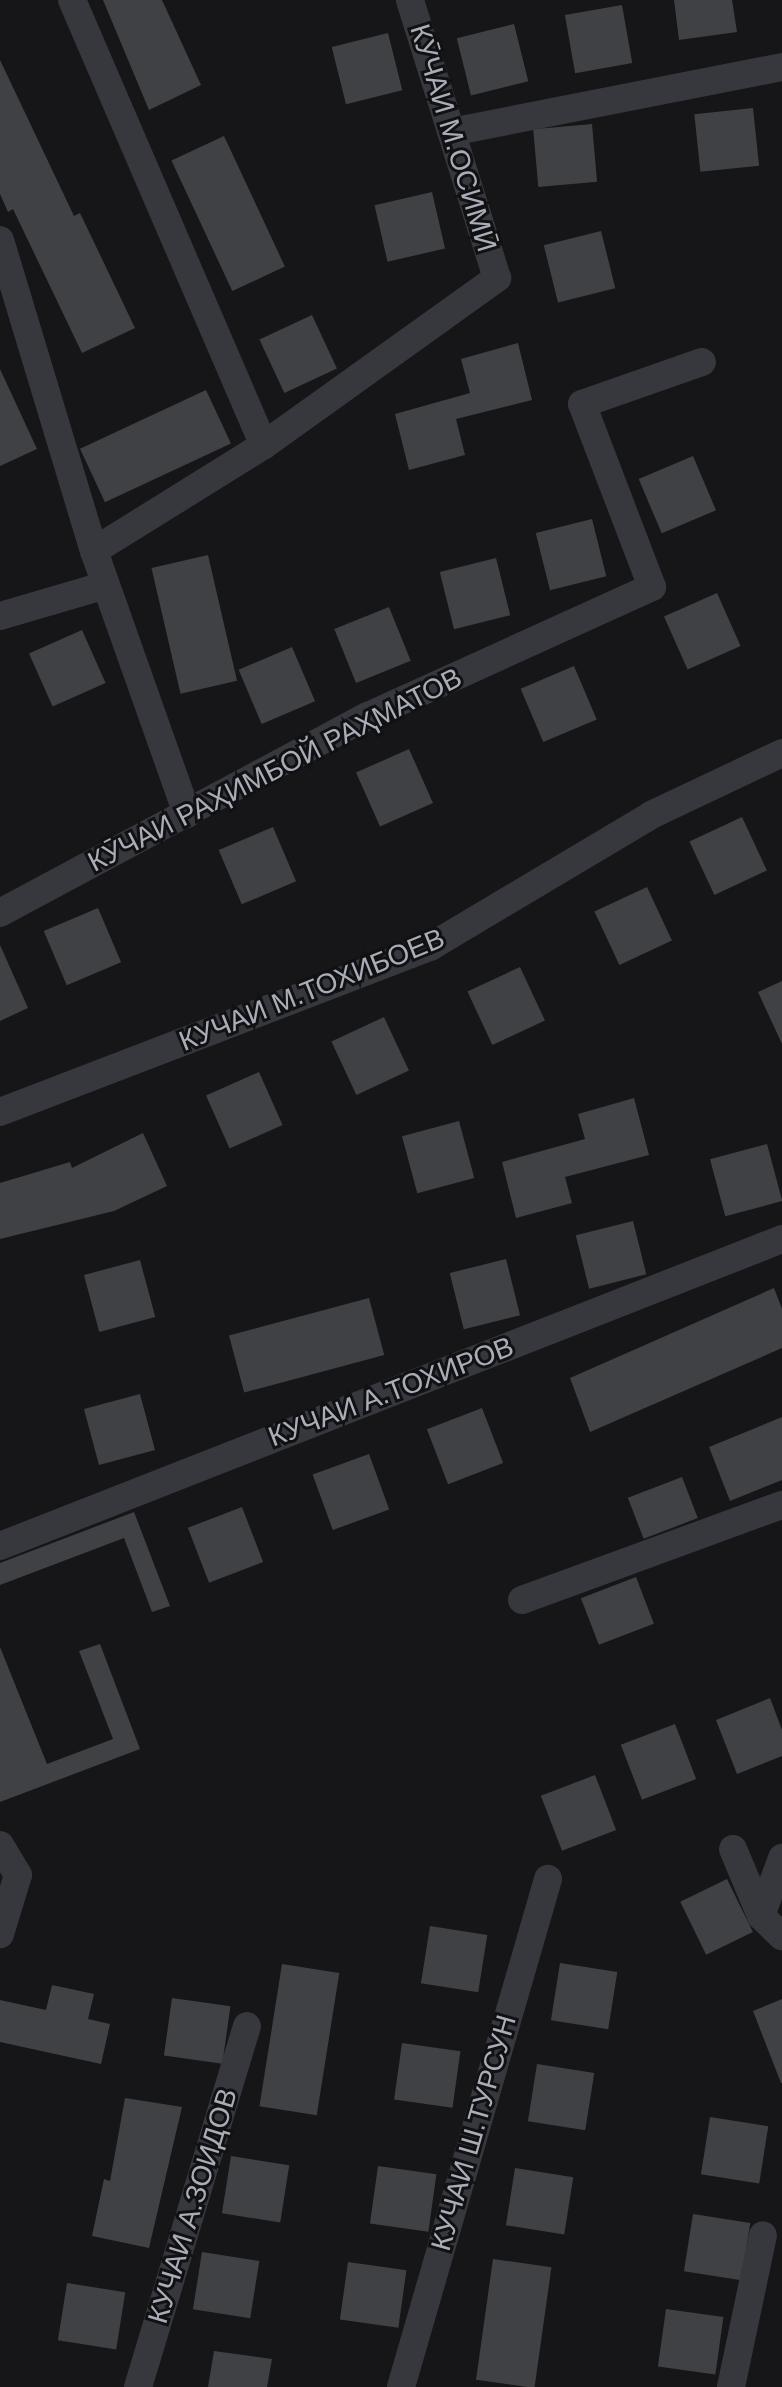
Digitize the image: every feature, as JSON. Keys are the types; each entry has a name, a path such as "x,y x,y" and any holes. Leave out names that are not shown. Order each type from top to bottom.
{"street":[{"path":"72,0 264,445"},
{"name":"КӮЧАИ М.ОСИМӢ","path":"94,551 264,445 497,278 410,0"},
{"path":"451,132 782,67"},
{"path":"0,240 94,551 187,814"},
{"name":"КӮЧАИ РАҲИМБОЙ РАҲМАТОВ","path":"1,907 187,814 368,716 652,587 582,404 702,362"},
{"path":"0,616 106,585"},
{"name":"КУЧАИ М.ТОХИБОЕВ","path":"0,1112 430,947 651,815 781,758"},
{"name":"КУЧАИ А.ТОХИРОВ","path":"0,1546 782,1239"},
{"path":"522,1600 782,1505"},
{"path":"0,1845 18,1875 0,1934"},
{"path":"733,1849 772,1907 782,1936"},
{"path":"772,1907 782,1858"},
{"name":"КУЧАИ Ш.ТУРСУН","path":"401,2387 548,1879"},
{"name":"КУЧАИ А.ЗОИДОВ","path":"138,2387 247,2026"},
{"path":"731,2387 763,2235"}],"building":[{"path":"103,0 162,0 201,85 149,110"},
{"path":"674,0 732,0 737,32 679,40"},
{"path":"622,5 632,63 575,73 565,15"},
{"path":"514,24 528,81 471,96 457,38"},
{"path":"388,33 402,90 346,104 332,47"},
{"path":"0,60 74,216 80,213 135,328 82,353 13,209 8,212 0,194"},
{"path":"753,108 759,166 700,172 694,114"},
{"path":"592,124 597,182 538,187 533,129"},
{"path":"224,136 285,267 232,291 171,161"},
{"path":"432,192 445,249 388,262 375,205"},
{"path":"601,231 615,288 558,303 544,245"},
{"path":"312,315 337,368 284,393 259,340"},
{"path":"518,343 532,400 456,419 465,455 409,470 395,414 470,393 461,359"},
{"path":"0,369 37,449 0,466"},
{"path":"206,390 231,443 105,502 80,449"},
{"path":"693,456 716,510 662,533 639,479"},
{"path":"592,519 606,576 550,590 536,533"},
{"path":"208,555 237,681 181,694 151,568"},
{"path":"496,558 510,615 454,629 440,572"},
{"path":"717,593 741,646 688,670 664,617"},
{"path":"389,607 411,661 356,683 334,629"},
{"path":"82,630 106,683 53,707 29,654"},
{"path":"292,647 315,701 262,724 239,670"},
{"path":"574,666 597,719 543,742 521,689"},
{"path":"409,749 433,803 380,826 356,773"},
{"path":"742,817 767,870 714,895 689,842"},
{"path":"273,827 296,881 242,904 219,850"},
{"path":"647,887 672,940 619,965 594,912"},
{"path":"98,908 121,962 67,985 44,931"},
{"path":"0,945 28,1008 0,1021"},
{"path":"520,967 545,1020 492,1045 467,992"},
{"path":"782,981 782,1044 758,992"},
{"path":"384,1017 409,1070 356,1095 331,1042"},
{"path":"259,1072 283,1125 230,1149 206,1096"},
{"path":"634,1098 649,1155 565,1177 572,1203 516,1218 502,1162 585,1139 578,1114"},
{"path":"459,1121 474,1178 417,1193 402,1136"},
{"path":"143,1133 167,1186 114,1211 0,1239 0,1183 70,1162 72,1168"},
{"path":"767,1144 782,1201 725,1216 710,1159"},
{"path":"633,1221 646,1274 589,1289 576,1235"},
{"path":"506,1259 520,1315 464,1329 450,1273"},
{"path":"140,1260 155,1317 99,1332 84,1275"},
{"path":"774,1288 782,1309 782,1348 590,1432 570,1378"},
{"path":"369,1298 384,1355 244,1393 229,1336"},
{"path":"140,1394 155,1450 99,1465 84,1409"},
{"path":"482,1408 503,1463 448,1484 427,1429"},
{"path":"782,1417 782,1480 730,1501 709,1447"},
{"path":"369,1454 389,1509 333,1530 313,1475"},
{"path":"682,1477 698,1518 644,1539 628,1498"},
{"path":"242,1507 263,1562 209,1583 188,1528"},
{"path":"134,1512 170,1606 152,1612 124,1538 0,1585 0,1563"},
{"path":"636,1577 654,1624 599,1645 581,1598"},
{"path":"100,1644 140,1749 0,1802 0,1647 47,1764 113,1739 79,1651"},
{"path":"770,1698 782,1730 782,1756 737,1774 716,1720"},
{"path":"675,1724 696,1779 642,1800 621,1745"},
{"path":"595,1775 616,1830 562,1851 541,1796"},
{"path":"727,1879 753,1932 706,1955 680,1902"},
{"path":"430,1926 487,1935 478,1992 421,1983"},
{"path":"560,1963 617,1972 608,2029 551,2020"},
{"path":"282,1964 339,1973 317,2115 259,2106"},
{"path":"52,1985 94,1994 88,2019 110,2024 101,2064 0,2042 0,2000 46,2010"},
{"path":"172,1998 230,2006 222,2064 164,2055"},
{"path":"782,1999 782,2083 781,2083 753,2011"},
{"path":"402,2043 460,2051 452,2108 394,2099"},
{"path":"537,2064 594,2073 585,2130 528,2121"},
{"path":"125,2098 182,2107 149,2248 92,2236 104,2179 110,2181"},
{"path":"710,2117 768,2126 759,2184 701,2174"},
{"path":"231,2156 289,2165 280,2223 222,2213"},
{"path":"378,2166 436,2174 428,2232 370,2223"},
{"path":"515,2168 573,2177 564,2235 506,2225"},
{"path":"693,2214 750,2223 741,2280 684,2271"},
{"path":"202,2252 259,2261 250,2318 193,2309"},
{"path":"493,2259 551,2267 535,2387 476,2380"},
{"path":"348,2262 406,2270 398,2328 340,2319"},
{"path":"67,2283 125,2292 116,2350 58,2340"},
{"path":"666,2309 723,2317 715,2375 658,2366"},
{"path":"214,2351 272,2359 267,2387 208,2387"}]}
